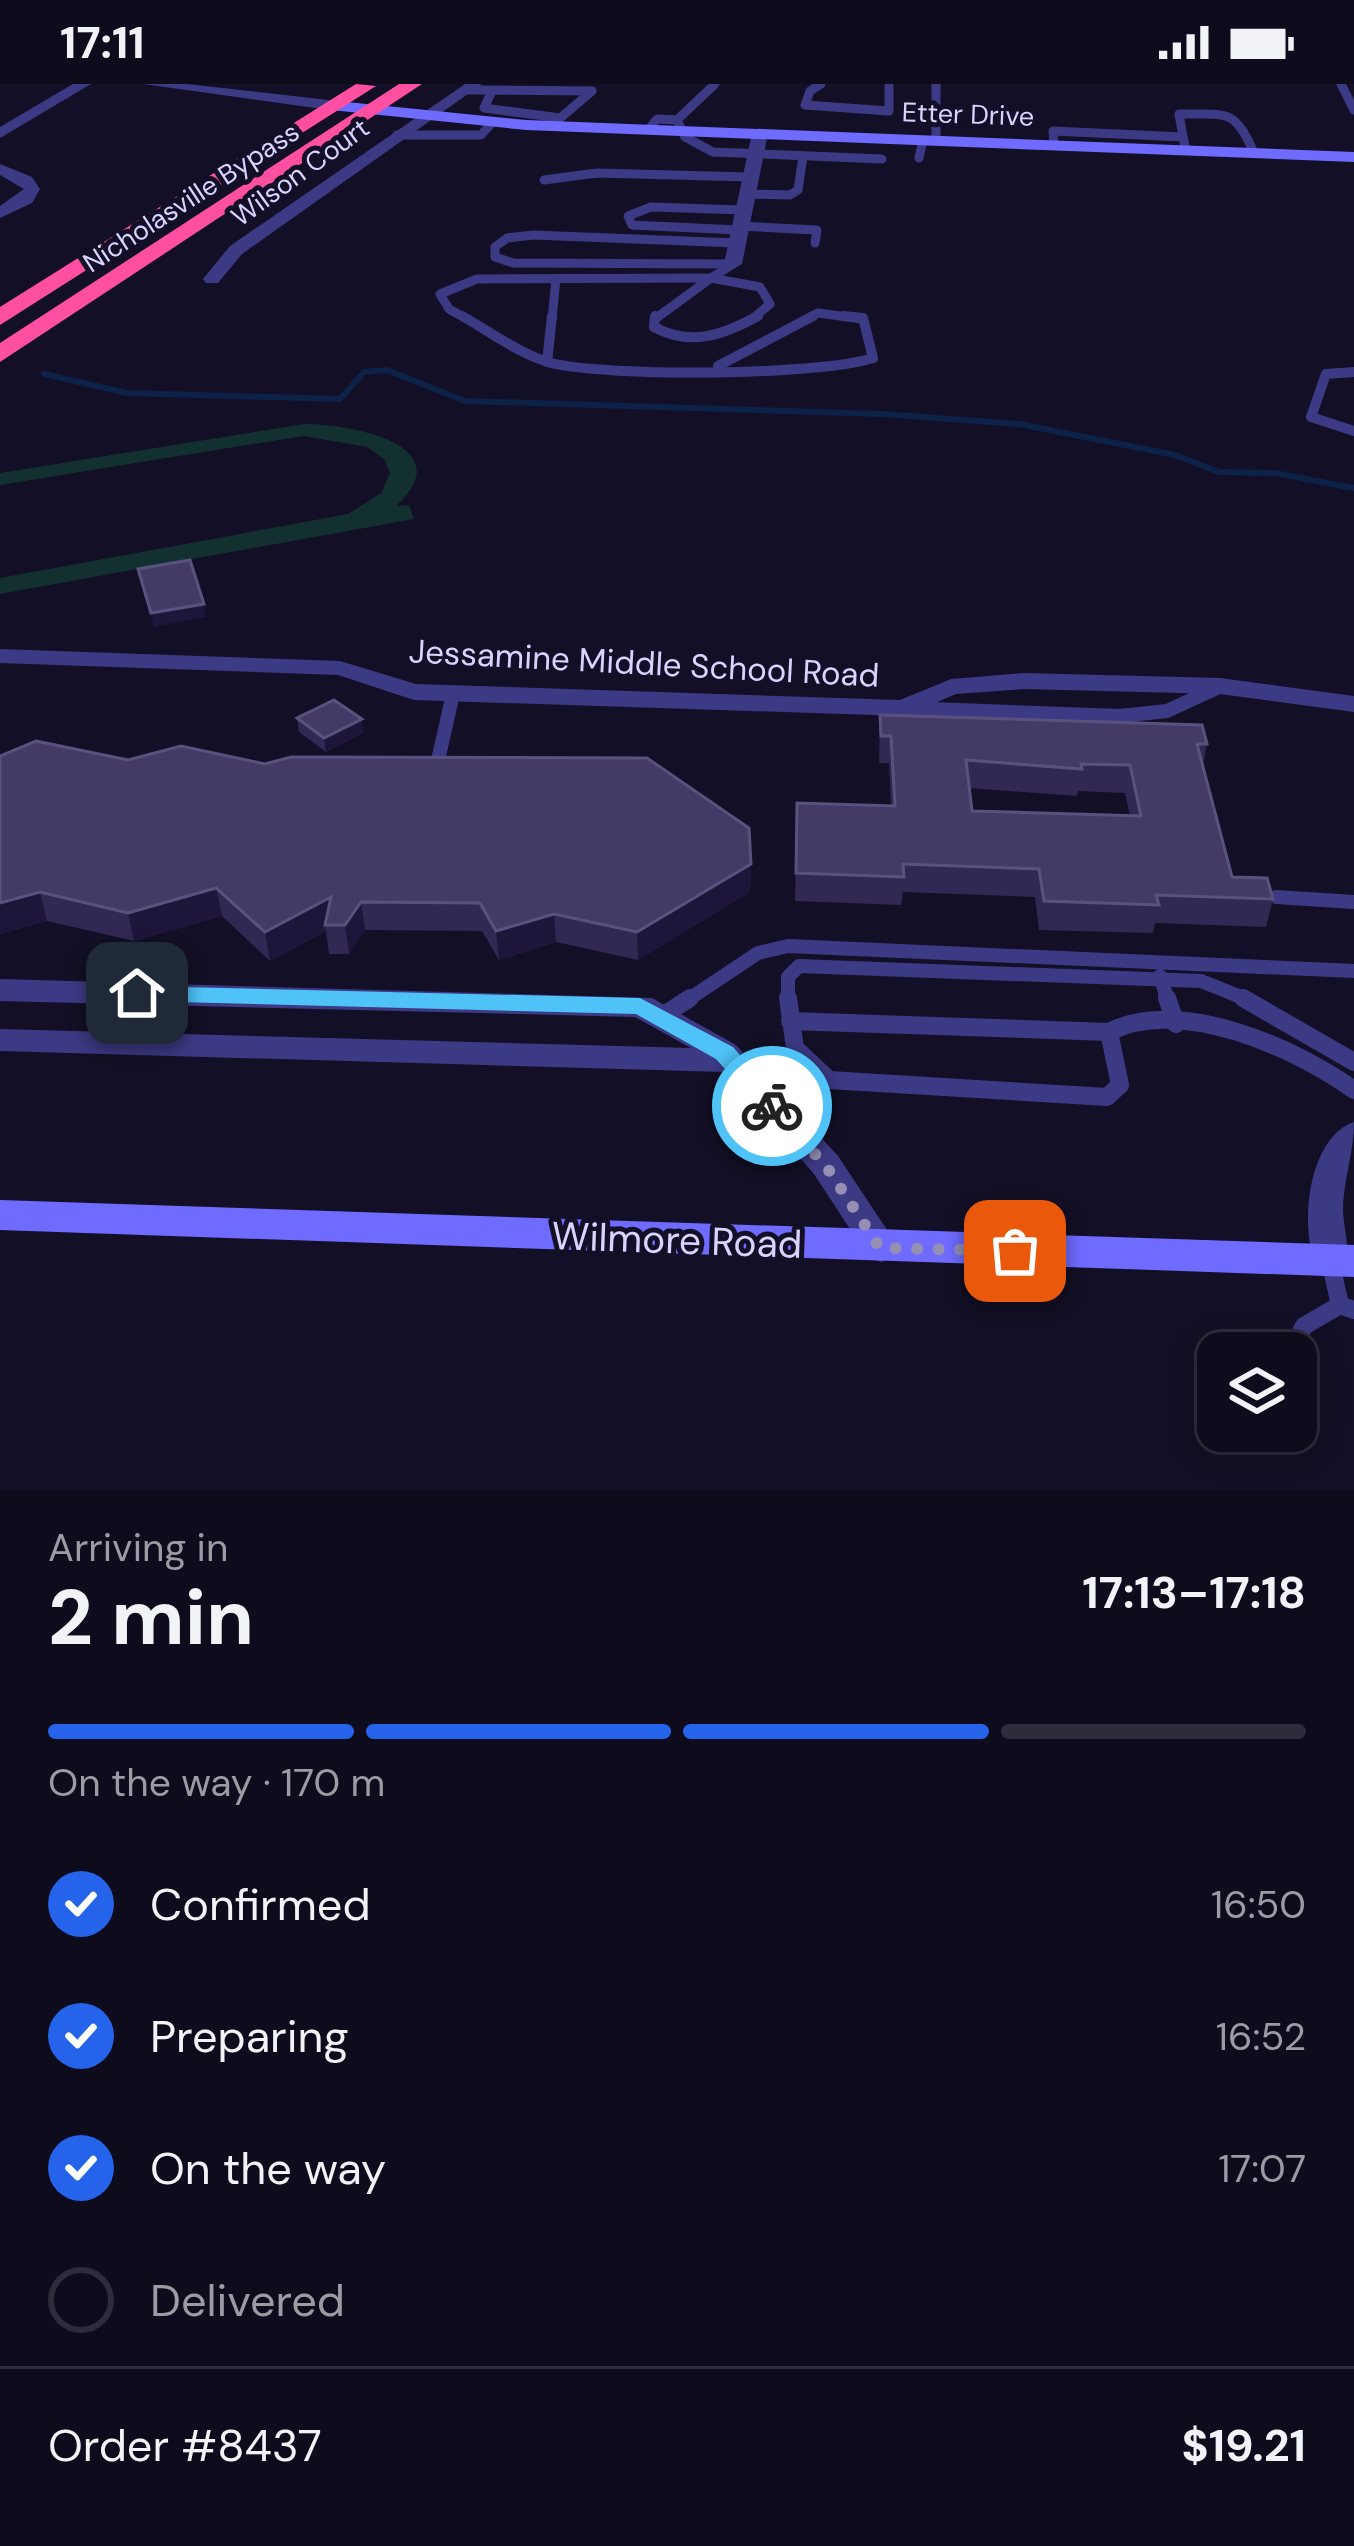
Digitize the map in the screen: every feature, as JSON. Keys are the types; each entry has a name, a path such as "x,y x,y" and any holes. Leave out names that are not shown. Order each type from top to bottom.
{"highway":[{"name":"Nicholasville Bypass","path":"0,316 369,84"},
{"name":"Nicholasville Bypass","path":"0,354 412,84"}],"street":[{"path":"0,133 84,84"},
{"name":"Etter Drive","path":"150,84 222,88 492,123 649,129 679,125 926,146 1184,144 1254,153 1354,157"},
{"name":"Wilson Court","path":"212,279 236,250 471,87"},
{"path":"733,264 760,133"},
{"path":"0,170 26,180 32,189 26,199 0,213"},
{"name":"Jessamine Middle School Road","path":"2,660 340,668 414,692 453,694 904,708 951,687 1024,681 1220,686 1354,704"},
{"path":"0,990 640,1006 732,1061 826,1166 880,1248"},
{"path":"0,1040 732,1061"},
{"path":"1342,1261 1325,1195 1333,1160 1354,1135"},
{"name":"Wilmore Road","path":"0,1215 1342,1261"}],"lane":[{"path":"710,150 679,125 715,84"},
{"path":"821,84 810,91 805,105 890,111 889,84"},
{"path":"926,146 936,84"},
{"path":"1341,84 1354,110"},
{"path":"471,87 491,93 544,85 592,91 556,122 482,107 491,93"},
{"path":"1184,144 1179,114 1232,115 1239,119 1254,153"},
{"path":"397,135 481,135 492,123"},
{"path":"694,175 701,154 710,150 881,159"},
{"path":"803,155 798,190 742,213 632,225 628,216 651,207 742,213 817,230 815,243"},
{"path":"544,180 597,172 694,175 742,213"},
{"path":"733,264 513,263 495,257 495,247 507,238 742,213"},
{"path":"718,366 818,313 832,312 863,318 874,358 850,366 581,367 548,362 449,309 440,293 477,279 718,278 760,287 770,304 741,326 692,339 666,335 654,327 655,314 718,278 733,264"},
{"path":"548,362 556,279"},
{"path":"1354,372 1326,374 1311,417 1354,430"},
{"path":"436,769 453,694"},
{"path":"1276,897 1354,902"},
{"path":"661,1017 758,952 788,946 1354,971"},
{"path":"1109,1032 1120,1085 1107,1096 829,1080 802,1063 791,1045 788,976 799,966 1160,976 1235,992 1354,1062"},
{"path":"1160,976 1176,1024"},
{"path":"790,1021 1109,1032 1120,1025 1240,1029 1318,1062 1354,1090"},
{"path":"1301,1332 1304,1326 1347,1308 1342,1261"}],"green space":[{"path":"304,424 370,433 408,452 416,467 413,484 396,506 409,505 414,519 0,594 0,578 348,514 381,493 390,473 384,459 367,447 303,436 0,485 0,473"}],"building":[{"path":"190,560 204,604 151,613 138,569"},
{"path":"334,700 362,719 324,738 297,718"},
{"path":"880,715 1202,725 1207,744 1197,744 1232,877 1267,878 1273,899 1156,895 1159,905 1044,901 1039,869 903,864 904,877 796,873 797,803 895,806 891,736 881,736","holes":["966,760 1082,769 1081,764 1130,765 1141,816 972,811"]},
{"path":"36,741 128,760 181,746 265,764 291,757 647,758 749,828 751,864 637,932 554,914 496,931 480,903 361,902 345,925 325,925 331,897 265,932 216,888 128,913 40,892 0,903 0,756"}],"waterway":[{"path":"44,374 127,393 340,399 364,372 387,370 465,401 882,414 1019,424 1175,455 1219,472 1275,473 1354,488"}],"way so far":[{"path":"772,1106 826,1166 880,1248 1015,1251"}],"route":[{"path":"137,993 640,1006 724,1053 772,1106"}]}
